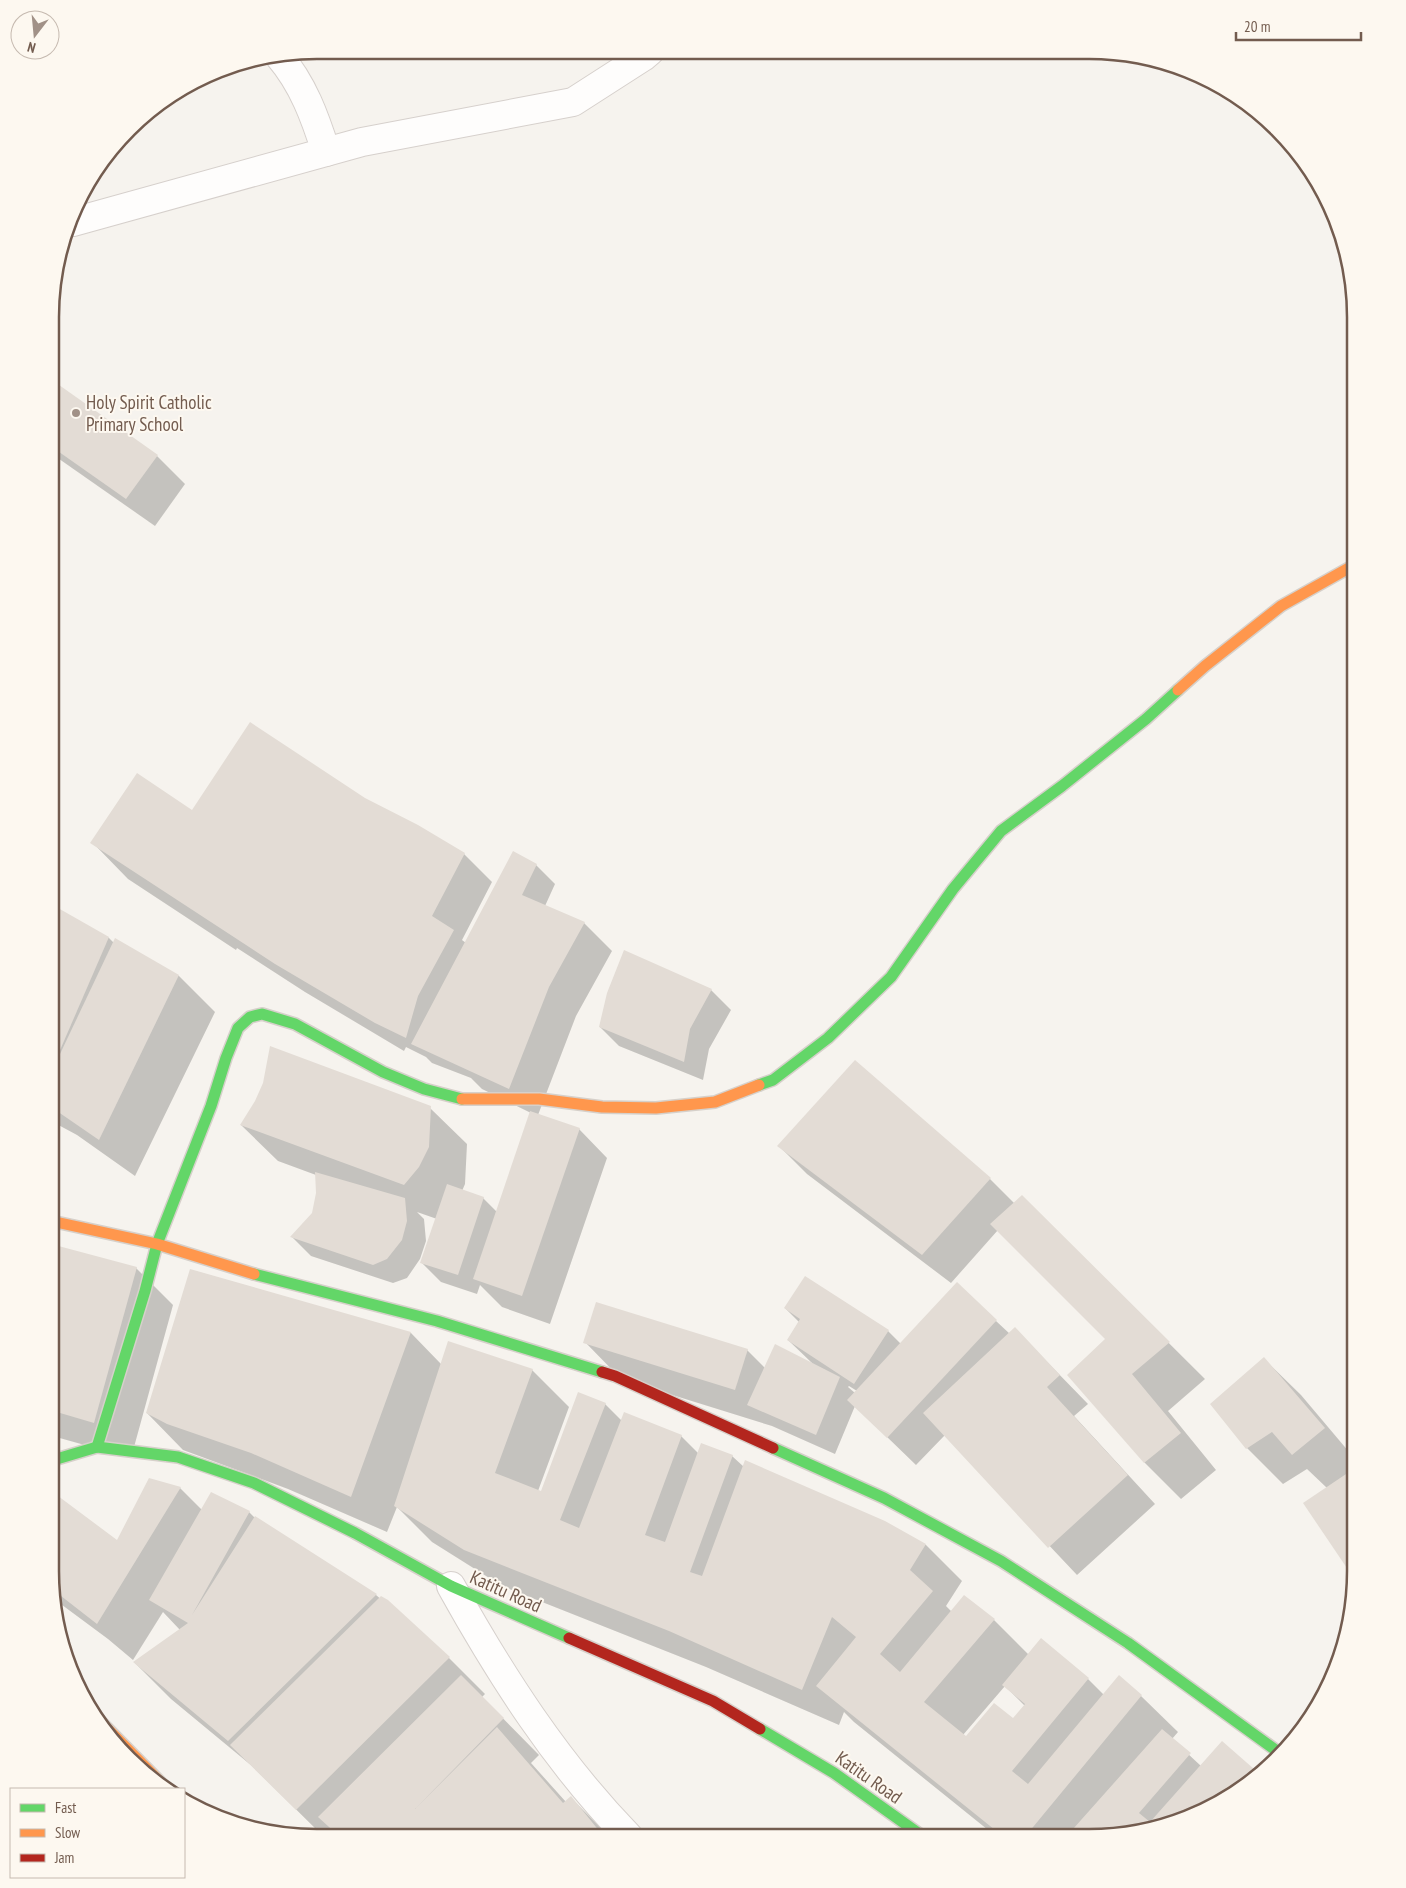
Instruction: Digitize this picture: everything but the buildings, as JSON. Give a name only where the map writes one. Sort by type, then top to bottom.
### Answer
[{"type":"main road","points":[[97,1447],[145,1291],[157,1244],[211,1106],[238,1028],[250,1017],[262,1014],[295,1024],[383,1072],[424,1089],[459,1099],[540,1099],[602,1107],[656,1108],[715,1102],[773,1080],[828,1038],[891,977],[953,889],[1001,831],[1062,786],[1146,719],[1205,666],[1281,606],[1347,569]]},
{"type":"main road","points":[[59,1223],[157,1244],[263,1277],[437,1321],[624,1380],[884,1498],[1000,1561],[1128,1643],[1275,1750]]},
{"type":"main road","name":"Katitu Road","points":[[59,1458],[97,1447],[178,1458],[254,1483],[355,1532],[451,1586],[714,1701],[834,1773],[912,1829]]},
{"type":"street","points":[[77,221],[362,142],[573,102],[640,59]]},
{"type":"street","points":[[283,61],[312,108],[326,152]]},
{"type":"street","points":[[451,1586],[485,1647],[552,1746],[603,1810],[621,1829]]},
{"type":"traffic: fast","points":[[759,1085],[773,1080],[828,1038],[891,977],[953,889],[1001,831],[1062,786],[1146,719],[1178,690]]},
{"type":"traffic: fast","points":[[97,1447],[145,1291],[157,1244],[211,1106],[226,1058],[238,1028],[250,1017],[262,1014],[295,1024],[383,1072],[424,1089],[462,1099]]},
{"type":"traffic: fast","points":[[254,1274],[437,1321],[602,1372]]},
{"type":"traffic: fast","points":[[59,1458],[97,1447],[178,1457],[254,1483],[355,1533],[451,1586],[569,1638]]},
{"type":"traffic: fast","points":[[773,1448],[884,1498],[1001,1561],[1128,1643],[1275,1750]]},
{"type":"traffic: fast","points":[[760,1729],[834,1773],[912,1829]]},
{"type":"traffic: slow","points":[[1178,690],[1205,666],[1281,606],[1347,569]]},
{"type":"traffic: slow","points":[[462,1099],[539,1099],[602,1107],[656,1108],[715,1102],[759,1085]]},
{"type":"traffic: slow","points":[[59,1223],[157,1244],[254,1274]]},
{"type":"traffic: jam","points":[[602,1372],[615,1376],[773,1448]]},
{"type":"traffic: jam","points":[[569,1638],[713,1701],[760,1729]]},
{"type":"place","name":"Holy Spirit Catholic Primary School","points":[[76,413]]}]
